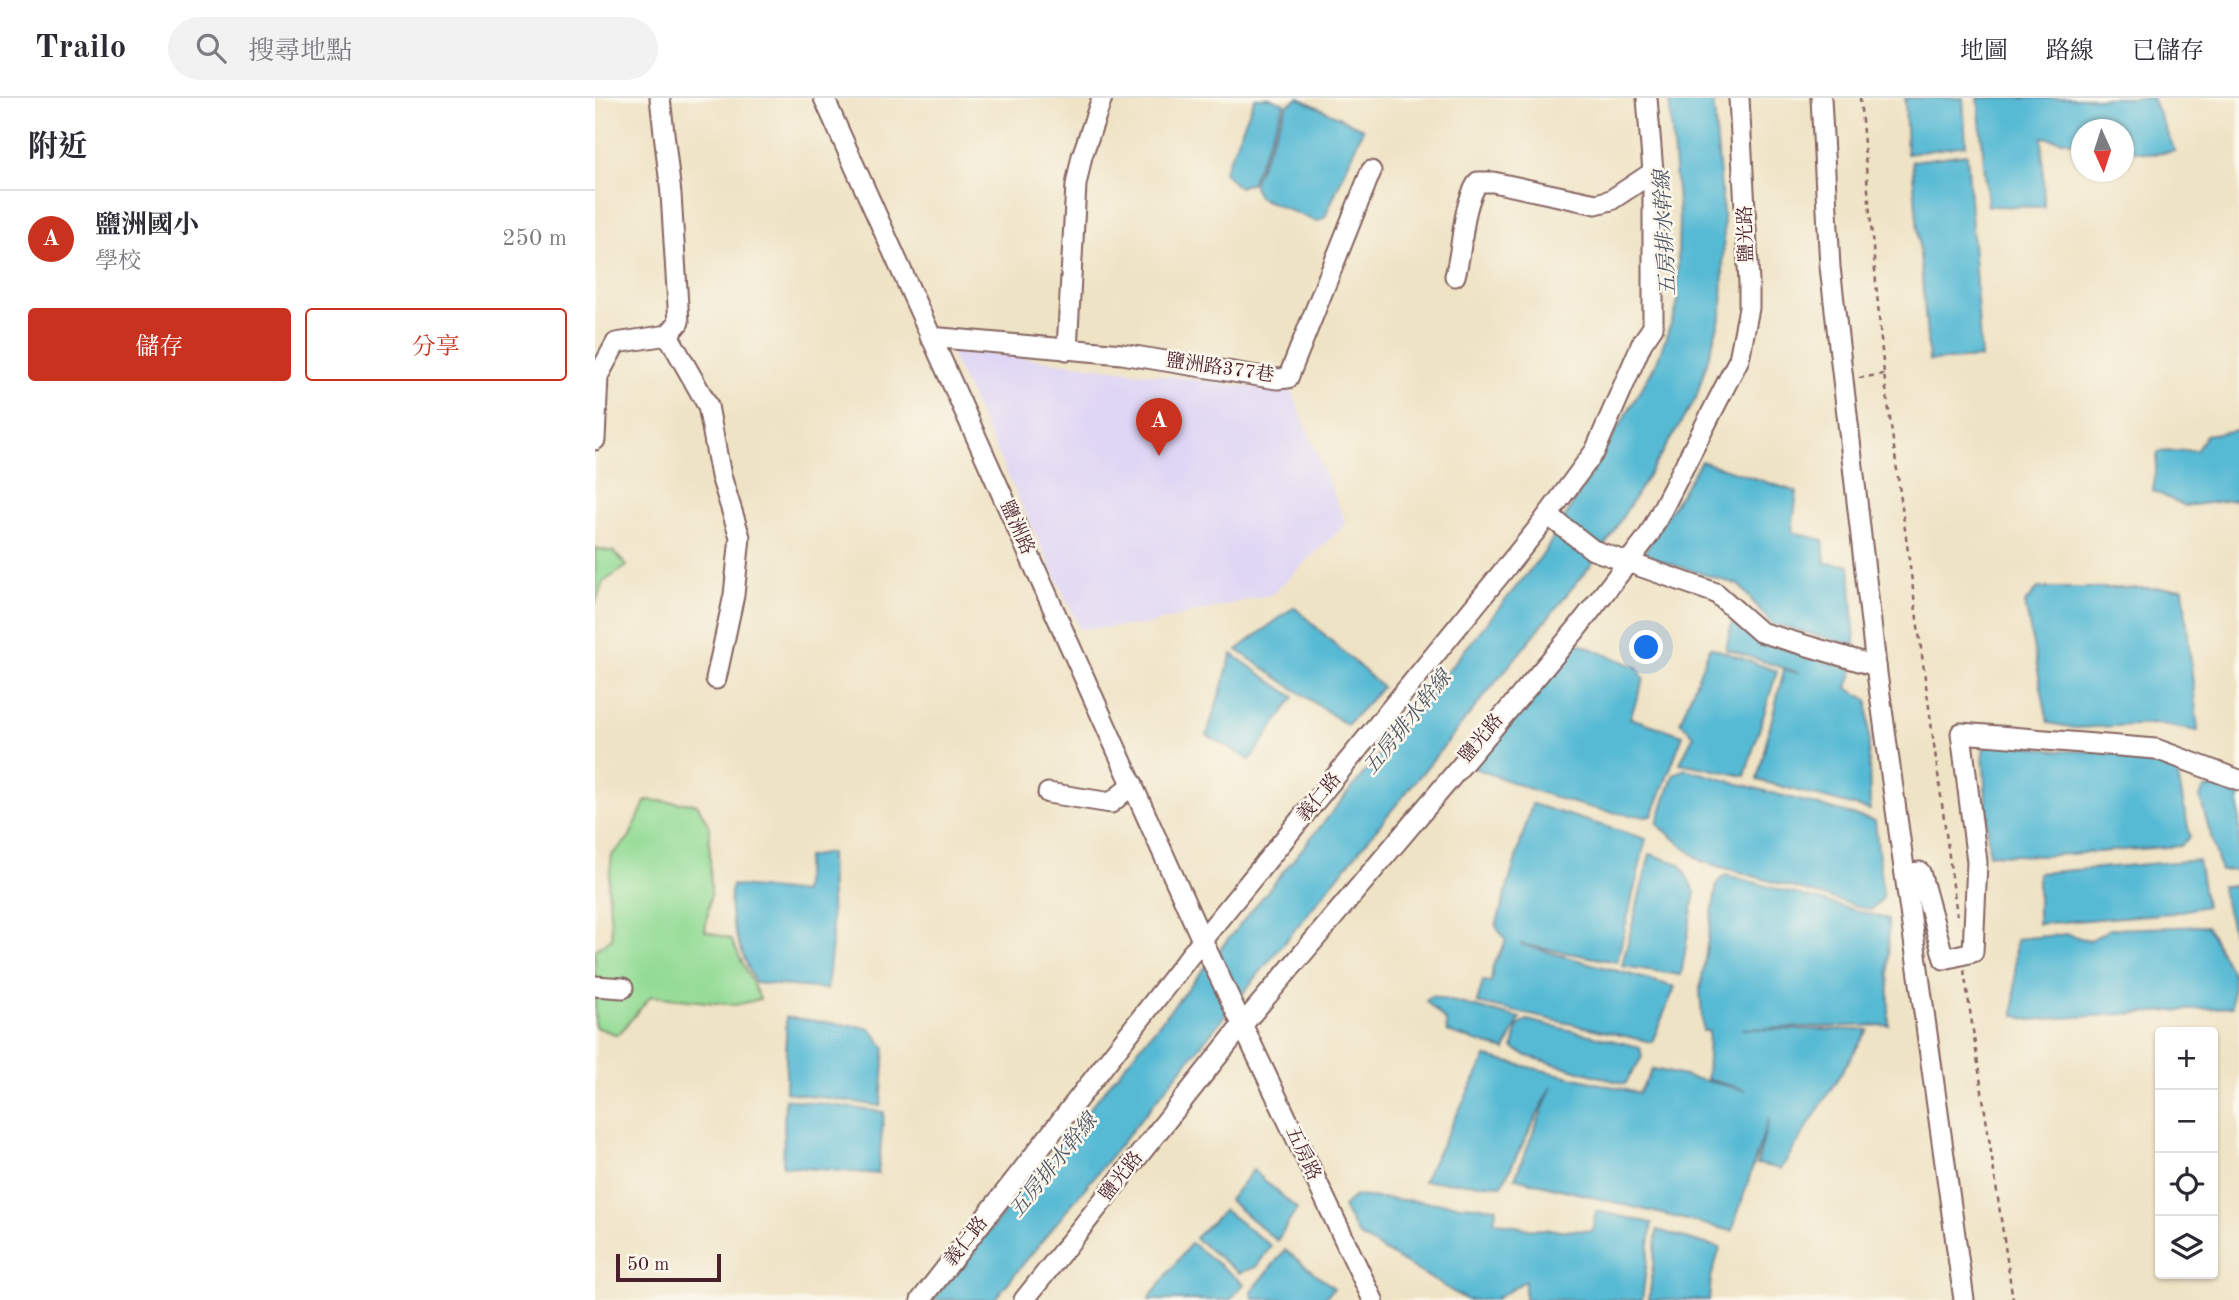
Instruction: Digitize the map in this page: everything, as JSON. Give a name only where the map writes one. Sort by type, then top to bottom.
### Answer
[{"type":"street","points":[[595,440],[598,376],[616,344],[668,335],[679,322],[671,194],[660,98]]},
{"type":"street","name":"鹽洲路","points":[[824,98],[1206,948]]},
{"type":"street","points":[[1067,350],[1076,185],[1081,156],[1102,98]]},
{"type":"street","name":"義仁路","points":[[921,1300],[1553,519],[1595,451],[1642,343],[1653,327],[1653,172],[1647,98]]},
{"type":"street","name":"鹽光路","points":[[1024,1300],[1240,1015],[1574,631],[1649,535],[1739,359],[1749,308],[1749,284],[1739,98]]},
{"type":"street","points":[[1821,98],[1830,267],[1876,666],[1964,1300]]},
{"type":"street","name":"鹽洲路377巷","points":[[930,337],[1122,354],[1277,379],[1288,377],[1371,171]]},
{"type":"street","points":[[1455,276],[1463,247],[1464,220],[1471,193],[1478,182],[1493,182],[1596,204],[1611,200],[1653,172]]},
{"type":"street","points":[[668,335],[708,406],[721,476],[740,537],[734,595],[716,679]]},
{"type":"street","points":[[1553,519],[1593,550],[1716,593],[1760,632],[1876,666]]},
{"type":"street","points":[[1906,874],[1920,872],[1944,959],[1973,953],[1977,862],[1961,733],[2156,749],[2239,780]]},
{"type":"street","points":[[1048,793],[1111,803],[1133,784]]},
{"type":"street","name":"五房路","points":[[1206,948],[1373,1300]]},
{"type":"street","points":[[595,986],[623,988]]},
{"type":"path","points":[[1860,98],[1884,374],[1957,917]]},
{"type":"path","points":[[1844,381],[1884,374]]},
{"type":"path","points":[[1963,957],[1971,1033],[2013,1300]]},
{"type":"shaded area","points":[[948,348],[1292,392],[1346,524],[1272,594],[1144,625],[1080,629]]},
{"type":"green space","points":[[595,548],[614,552],[627,566],[603,582],[595,605]]},
{"type":"green space","points":[[646,800],[697,804],[709,826],[711,892],[705,931],[731,939],[760,999],[735,1005],[651,996],[618,1035],[595,1027],[595,950],[612,938],[608,887],[612,855],[629,838]]},
{"type":"water","points":[[1255,98],[1270,98],[1285,103],[1251,183],[1238,187],[1224,172]]},
{"type":"water","points":[[1299,98],[1363,129],[1325,217],[1317,222],[1258,197],[1253,183],[1287,105]]},
{"type":"water","name":"五房排水幹線","points":[[1669,98],[1713,98],[1724,222],[1722,312],[1696,398],[1599,555],[994,1300],[933,1300],[1544,553],[1656,364],[1677,307],[1679,215]]},
{"type":"water","points":[[1905,98],[1963,98],[1966,145],[1907,154]]},
{"type":"water","points":[[1978,98],[2152,98],[2175,151],[2153,154],[2134,151],[2134,119],[2071,119],[2071,141],[2042,137],[2044,207],[1988,206]]},
{"type":"water","points":[[1967,154],[1981,358],[1929,361],[1912,161]]},
{"type":"water","points":[[2239,430],[2239,499],[2185,506],[2153,491],[2158,452],[2197,450],[2206,435]]},
{"type":"water","points":[[1701,461],[1797,492],[1792,532],[1823,540],[1825,563],[1850,565],[1855,645],[1772,624],[1739,585],[1658,560],[1645,551]]},
{"type":"water","points":[[2038,588],[2183,588],[2198,731],[2156,724],[2075,728],[2048,723],[2025,603]]},
{"type":"water","points":[[1294,607],[1382,687],[1347,725],[1237,650]]},
{"type":"water","points":[[1732,623],[1741,623],[1757,640],[1853,670],[1847,688],[1868,700],[1870,810],[1757,780],[1784,670],[1799,673],[1726,649]]},
{"type":"water","points":[[1568,639],[1637,667],[1644,679],[1630,718],[1683,735],[1652,816],[1630,815],[1584,806],[1469,766]]},
{"type":"water","points":[[1710,647],[1777,671],[1745,776],[1680,763],[1694,735],[1680,722]]},
{"type":"water","points":[[1232,654],[1294,697],[1250,760],[1207,735]]},
{"type":"water","points":[[1995,741],[2058,751],[2173,751],[2190,837],[2180,846],[2042,856],[1989,854],[1983,750]]},
{"type":"water","points":[[1685,769],[1875,821],[1883,898],[1871,910],[1701,861],[1657,824],[1674,774]]},
{"type":"water","points":[[2204,788],[2239,789],[2239,870],[2221,871],[2200,797]]},
{"type":"water","points":[[1532,804],[1646,839],[1617,962],[1520,944],[1675,987],[1652,1042],[1477,1003],[1483,981],[1491,982],[1493,966],[1506,941],[1496,926]]},
{"type":"water","points":[[830,853],[832,943],[827,989],[755,983],[733,923],[730,897],[732,885],[803,893],[807,857]]},
{"type":"water","points":[[1650,854],[1680,864],[1695,892],[1681,975],[1622,966]]},
{"type":"water","points":[[2198,860],[2206,906],[2172,913],[2038,924],[2038,873]]},
{"type":"water","points":[[1726,875],[1888,919],[1889,1025],[1742,1029],[1868,1030],[1781,1169],[1757,1164],[1769,1117],[1732,1231],[1515,1178],[1552,1086],[1502,1185],[1423,1181],[1486,1057],[1639,1093],[1653,1069],[1746,1090],[1707,1079],[1709,1031],[1703,1031],[1700,990],[1717,883]]},
{"type":"water","points":[[2221,886],[2239,886],[2239,956]]},
{"type":"water","points":[[2207,926],[2233,975],[2232,1007],[2030,1020],[2014,1015],[2016,939],[2068,934],[2089,941],[2110,929]]},
{"type":"water","points":[[1431,996],[1520,1018],[1505,1050],[1447,1032],[1446,1021],[1426,1001]]},
{"type":"water","points":[[786,1017],[870,1028],[885,1048],[881,1106],[786,1092]]},
{"type":"water","points":[[1527,1020],[1640,1047],[1642,1057],[1625,1084],[1527,1056],[1513,1048],[1518,1026]]},
{"type":"water","points":[[785,1099],[884,1112],[878,1174],[783,1166]]},
{"type":"water","points":[[1253,1170],[1297,1209],[1277,1241],[1229,1200]]},
{"type":"water","points":[[1355,1196],[1497,1208],[1494,1221],[1529,1229],[1592,1231],[1596,1211],[1652,1223],[1642,1300],[1525,1300],[1525,1281],[1494,1300],[1467,1300],[1358,1235],[1343,1207]]},
{"type":"water","points":[[1224,1210],[1271,1246],[1256,1267],[1239,1273],[1195,1238]]},
{"type":"water","points":[[1657,1230],[1720,1248],[1711,1278],[1709,1300],[1649,1300]]},
{"type":"water","points":[[1191,1243],[1244,1284],[1230,1300],[1148,1300]]},
{"type":"water","points":[[1285,1250],[1334,1288],[1323,1300],[1253,1299],[1252,1291]]},
{"type":"place","name":"鹽洲國小","points":[[1159,456]]}]
